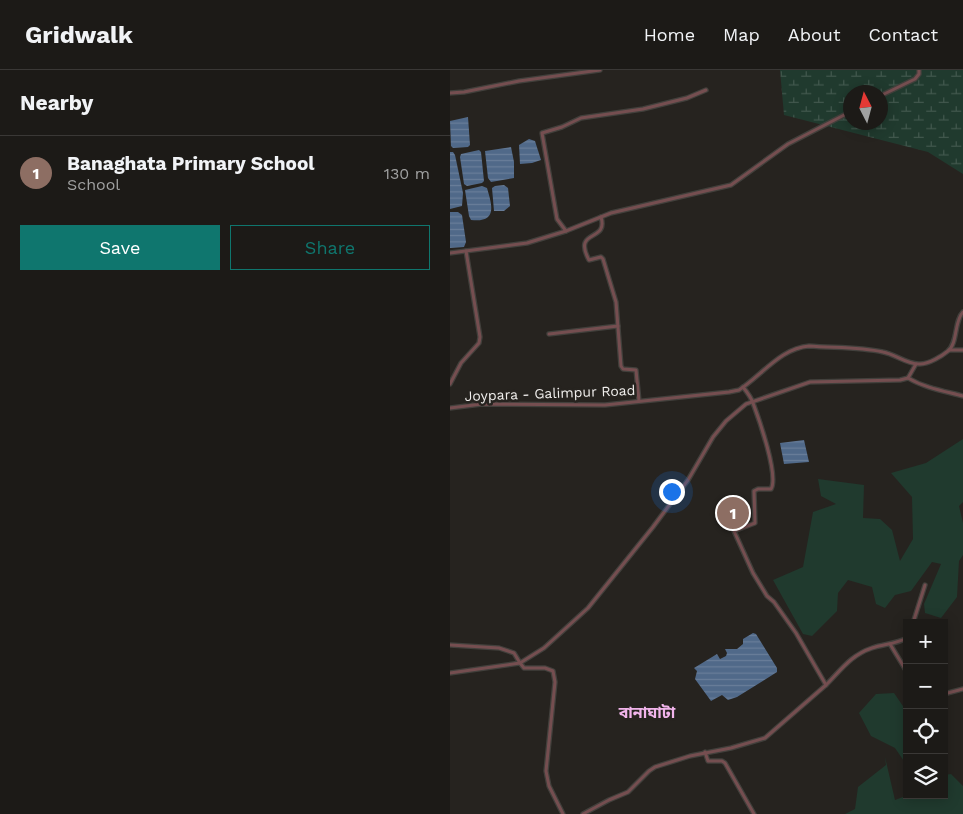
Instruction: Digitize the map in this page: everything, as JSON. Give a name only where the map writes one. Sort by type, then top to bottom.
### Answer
[{"type":"street","points":[[450,93],[600,70]]},
{"type":"street","points":[[888,92],[915,79],[919,70]]},
{"type":"street","points":[[566,230],[557,219],[542,133],[562,127],[581,118],[644,109],[687,98],[706,90]]},
{"type":"street","points":[[450,253],[527,243],[611,213],[731,185],[788,144],[843,116]]},
{"type":"street","points":[[601,217],[602,230],[588,237],[585,241],[585,246],[589,260],[601,257],[603,259],[616,302],[621,366],[623,369],[636,370],[639,401]]},
{"type":"street","points":[[450,384],[461,363],[479,343],[480,337],[466,251]]},
{"type":"street","points":[[949,350],[959,316],[963,312]]},
{"type":"street","points":[[549,334],[618,326]]},
{"type":"street","name":"Joypara - Galimpur Road","points":[[450,408],[482,404],[574,405],[729,392],[739,390],[790,351],[800,346],[885,352],[916,364]]},
{"type":"street","points":[[908,378],[916,364],[928,362],[949,350],[963,350]]},
{"type":"street","points":[[450,673],[520,663],[544,648],[588,608],[688,480],[713,437],[726,421],[746,404],[810,382],[900,380],[908,378],[932,389],[963,396]]},
{"type":"street","points":[[743,387],[753,401],[770,455],[773,487],[767,490],[756,490],[754,498],[755,523],[734,531],[753,573],[767,596],[774,602],[796,633],[826,685]]},
{"type":"street","points":[[915,619],[925,585]]},
{"type":"street","points":[[583,814],[628,792],[649,771],[656,767],[705,752],[731,748],[765,738],[826,685],[848,661],[859,653],[903,639]]},
{"type":"street","points":[[890,644],[903,665]]},
{"type":"street","points":[[450,645],[499,648],[514,653],[524,668],[545,668],[553,671],[555,677],[546,771],[549,786],[563,814]]},
{"type":"street","points":[[948,693],[963,689]]},
{"type":"street","points":[[705,752],[708,761],[722,761],[725,763],[754,814]]},
{"type":"green space","points":[[780,70],[963,70],[963,174],[928,152],[784,115]]},
{"type":"green space","points":[[963,439],[963,502],[959,506],[963,523],[963,555],[959,561],[957,597],[941,618],[925,613],[924,604],[941,564],[932,562],[911,591],[895,595],[885,608],[876,604],[872,587],[848,580],[838,593],[837,611],[812,636],[803,634],[773,580],[803,567],[813,512],[836,504],[821,496],[818,479],[864,485],[863,518],[880,519],[892,530],[900,561],[913,539],[912,497],[891,473],[926,463]]},
{"type":"green space","points":[[894,693],[903,706],[903,760],[895,748],[871,736],[859,713],[876,694]]},
{"type":"green space","points":[[885,757],[895,800],[903,797],[903,799],[948,799],[948,774],[951,774],[963,786],[963,814],[845,814],[855,809],[858,787],[886,765]]},
{"type":"water","points":[[468,117],[470,145],[468,147],[453,148],[451,146],[450,121]]},
{"type":"water","points":[[529,139],[535,141],[541,160],[520,164],[519,145]]},
{"type":"water","points":[[511,147],[514,162],[514,178],[491,182],[488,178],[485,151]]},
{"type":"water","points":[[479,150],[481,152],[484,181],[467,186],[464,184],[461,154]]},
{"type":"water","points":[[450,152],[453,152],[455,155],[463,193],[462,206],[450,209]]},
{"type":"water","points":[[504,185],[508,188],[510,206],[504,211],[494,211],[492,188]]},
{"type":"water","points":[[482,186],[487,188],[491,212],[486,219],[471,220],[465,190]]},
{"type":"water","points":[[450,212],[458,212],[462,215],[466,242],[464,247],[450,248]]},
{"type":"water","points":[[804,440],[809,462],[784,464],[780,443]]},
{"type":"water","points":[[753,633],[756,634],[777,668],[777,672],[737,697],[728,700],[722,695],[711,701],[695,679],[697,671],[694,668],[717,654],[720,659],[726,656],[725,649],[737,649],[743,644],[743,639]]},
{"type":"place","name":"Banaghata Primary School","points":[[733,513]]},
{"type":"district","name":"বানাঘাটা","points":[[647,712]]}]
